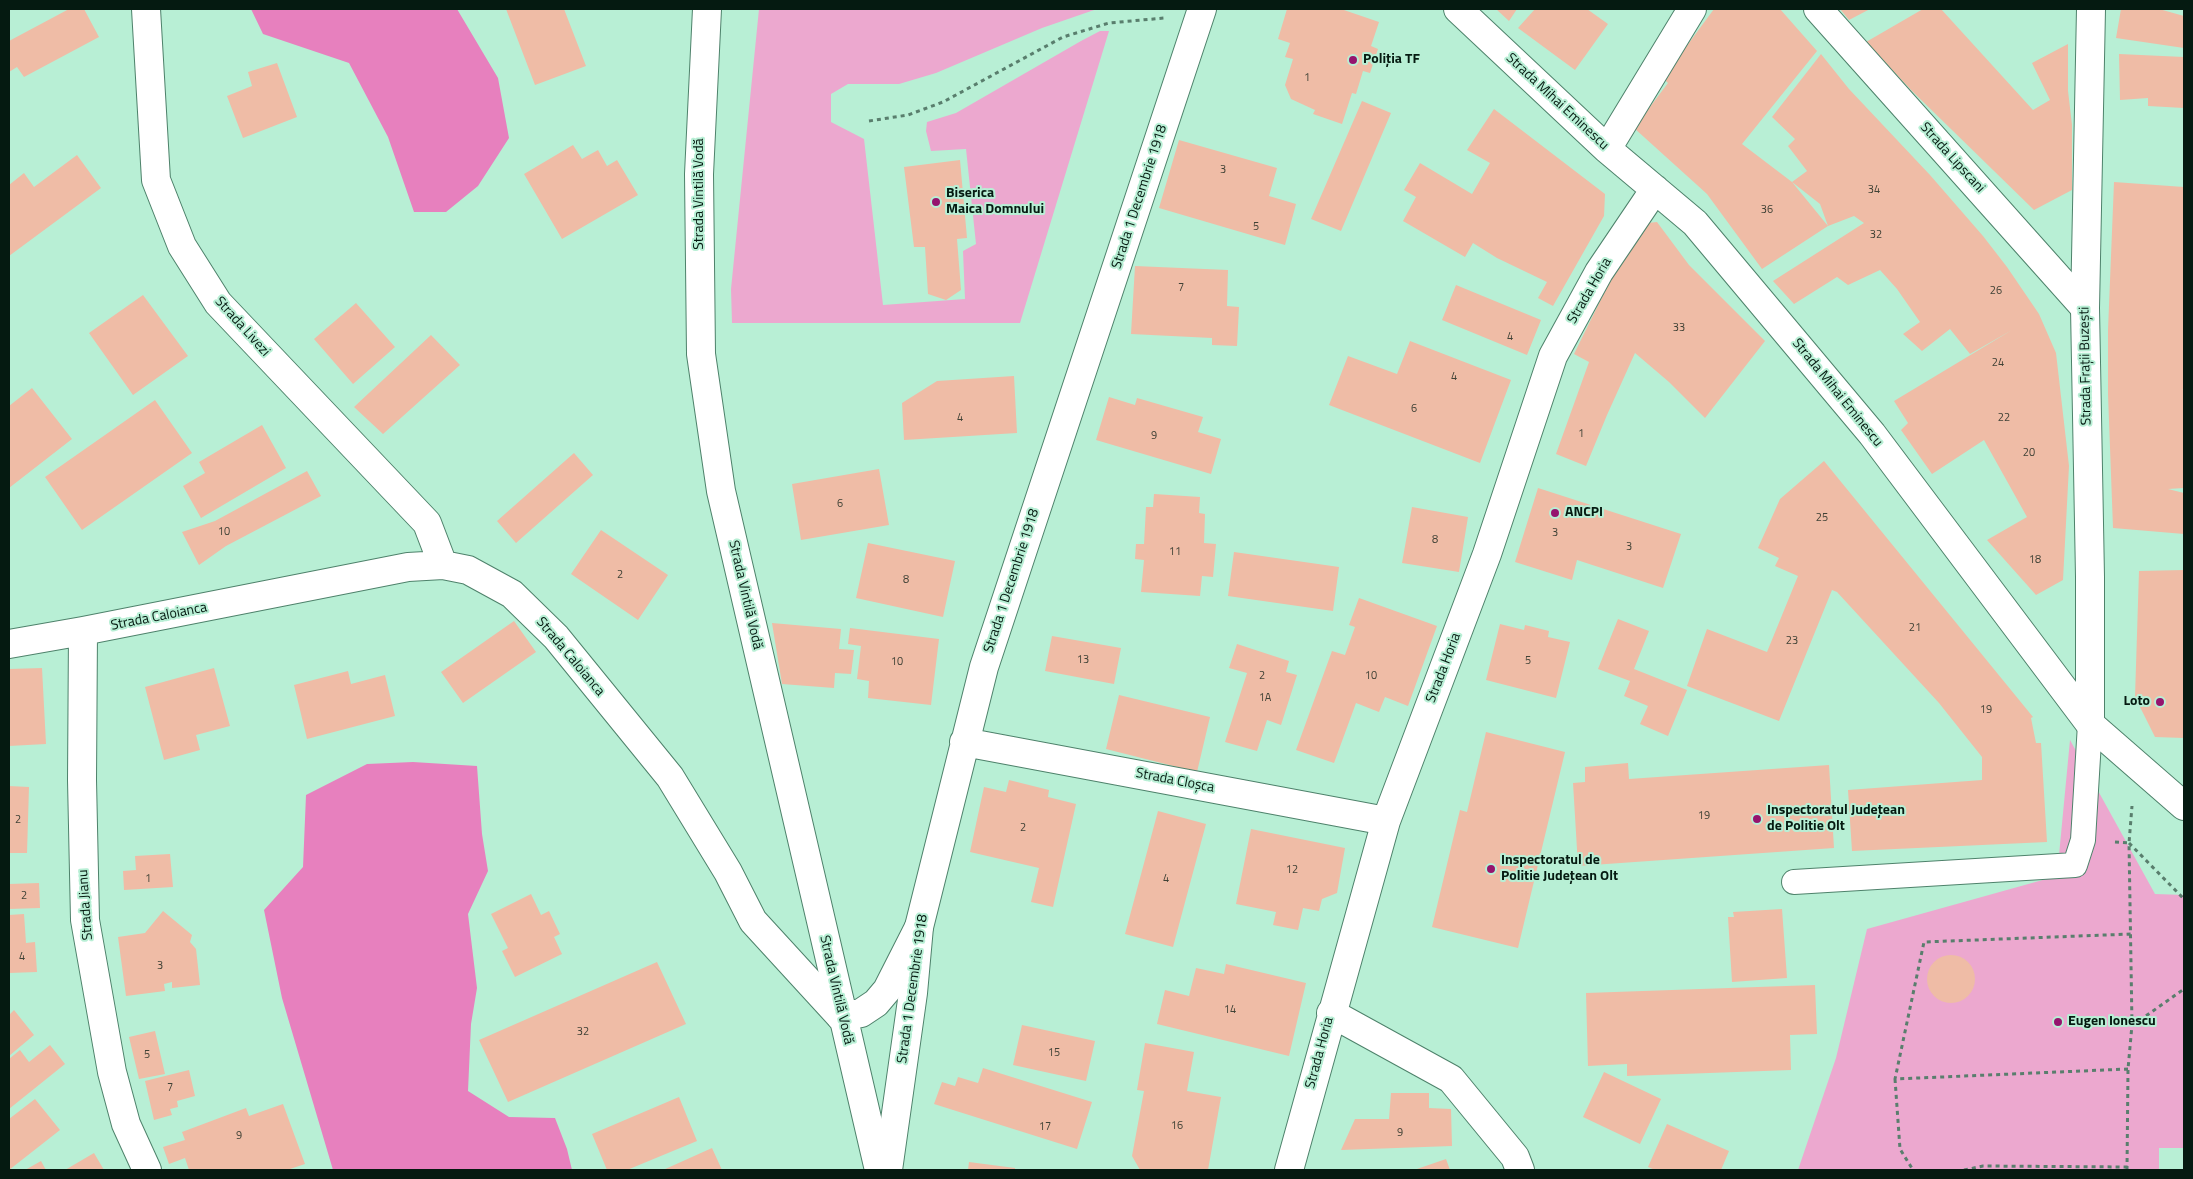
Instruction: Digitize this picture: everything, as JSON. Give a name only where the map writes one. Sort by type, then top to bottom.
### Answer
[{"type":"street","name":"Strada Livezi","points":[[146,9],[156,180],[182,246],[218,303],[427,523],[443,565]]},
{"type":"street","name":"Strada Vintilă Vodă","points":[[707,9],[699,174],[702,354],[721,491],[879,1170]]},
{"type":"street","name":"Strada Mihai Eminescu","points":[[1458,9],[1607,149],[1695,223],[1755,292],[1872,434],[2090,724],[2184,806]]},
{"type":"street","points":[[1607,149],[1692,9]]},
{"type":"street","name":"Strada Lipscani","points":[[1818,9],[2085,308]]},
{"type":"street","name":"Strada Frații Buzești","points":[[2090,724],[2090,577],[2085,308],[2091,9]]},
{"type":"street","name":"Strada 1 Decembrie 1918","points":[[888,1170],[919,927],[984,666],[1201,13]]},
{"type":"street","name":"Strada Horia","points":[[1288,1170],[1386,821],[1487,554],[1553,356],[1599,272],[1655,189]]},
{"type":"street","name":"Strada Caloianca","points":[[9,644],[83,632],[408,567],[443,565],[468,570],[512,594],[556,638],[670,777],[728,872],[753,921],[842,1017]]},
{"type":"street","name":"Strada Jianu","points":[[83,632],[82,780],[85,920],[112,1072],[126,1124],[147,1170]]},
{"type":"street","name":"Strada Cloșca","points":[[964,742],[1386,821]]},
{"type":"street","points":[[842,1017],[861,1013],[876,1003],[887,990],[919,927]]},
{"type":"street","points":[[1331,1013],[1451,1079],[1515,1157],[1520,1170]]},
{"type":"lane","points":[[1794,882],[2075,865],[2083,840],[2090,724]]},
{"type":"path","points":[[869,122],[908,115],[944,102],[1063,37],[1109,23],[1201,13]]},
{"type":"path","points":[[1964,1170],[1983,1166],[2016,1169],[2128,1169],[2128,1069],[2132,1025],[2129,843],[2136,766]]},
{"type":"path","points":[[2083,840],[2129,843],[2184,899]]},
{"type":"path","points":[[1913,1170],[1900,1149],[1895,1079],[1924,942],[2131,934]]},
{"type":"path","points":[[2132,1025],[2184,989]]},
{"type":"path","points":[[1895,1079],[2128,1069]]},
{"type":"shaded area","points":[[251,9],[457,9],[498,78],[509,138],[478,186],[446,212],[414,212],[388,137],[349,63],[263,34]]},
{"type":"shaded area","points":[[759,9],[1097,9],[1042,28],[936,73],[899,84],[848,84],[831,94],[831,122],[864,139],[883,305],[965,299],[963,251],[976,244],[966,149],[931,151],[926,131],[927,122],[956,113],[1081,41],[1100,31],[1109,31],[1020,323],[732,323],[731,289]]},
{"type":"shaded area","points":[[2070,740],[2155,894],[2184,895],[2184,1148],[2159,1148],[2159,1170],[1798,1170],[1836,1058],[1867,929],[2057,876]]},
{"type":"shaded area","points":[[413,762],[477,766],[482,834],[488,871],[468,914],[477,988],[471,1024],[468,1091],[509,1117],[555,1118],[567,1149],[572,1170],[333,1170],[282,998],[264,910],[303,867],[306,795],[367,764]]},
{"type":"building","points":[[69,9],[84,9],[99,37],[24,77],[17,67],[9,72],[9,41]]},
{"type":"building","points":[[506,9],[564,9],[586,66],[535,85]]},
{"type":"building","points":[[1287,9],[1341,9],[1379,22],[1371,46],[1378,49],[1370,73],[1363,71],[1356,94],[1352,93],[1342,124],[1313,114],[1315,110],[1291,99],[1285,85],[1293,59],[1285,57],[1290,43],[1278,39]]},
{"type":"building","points":[[1496,9],[1517,9],[1509,21]]},
{"type":"building","points":[[1535,9],[1587,9],[1608,24],[1575,70],[1518,28]]},
{"type":"building","points":[[1714,9],[1780,9],[1817,51],[1742,144],[1792,182],[1828,226],[1762,269],[1707,194],[1634,128],[1668,83],[1663,78]]},
{"type":"building","points":[[1840,9],[1870,9],[1849,20]]},
{"type":"building","points":[[1923,9],[1941,9],[2033,110],[2050,100],[2032,63],[2068,44],[2068,91],[2072,125],[2072,190],[2034,210],[1912,91],[1866,42]]},
{"type":"building","points":[[2121,9],[2159,9],[2184,16],[2184,48],[2116,38]]},
{"type":"building","points":[[1821,54],[1849,89],[1930,175],[1983,236],[2039,314],[2056,353],[2069,466],[2063,580],[2036,595],[1987,540],[2027,517],[1984,440],[1932,474],[1901,430],[1908,423],[1894,401],[2012,330],[1970,354],[1950,329],[1922,351],[1903,334],[1920,322],[1897,289],[1880,270],[1848,285],[1837,277],[1794,304],[1773,281],[1864,223],[1854,216],[1828,226],[1820,204],[1792,182],[1807,171],[1788,146],[1795,139],[1772,117]]},
{"type":"building","points":[[2119,54],[2184,57],[2184,108],[2148,106],[2148,98],[2120,100]]},
{"type":"building","points":[[277,63],[297,117],[243,138],[227,96],[252,86],[248,72]]},
{"type":"building","points":[[1362,101],[1391,113],[1341,231],[1311,219]]},
{"type":"building","points":[[1494,109],[1605,194],[1604,216],[1553,306],[1538,298],[1547,282],[1497,258],[1473,243],[1465,257],[1403,221],[1416,197],[1404,190],[1420,163],[1472,194],[1490,163],[1467,150]]},
{"type":"building","points":[[1179,140],[1277,168],[1269,196],[1296,204],[1285,245],[1159,208]]},
{"type":"building","points":[[573,145],[582,159],[598,150],[607,166],[617,160],[638,195],[562,239],[524,174]]},
{"type":"building","points":[[77,155],[101,188],[9,256],[9,185],[24,173],[34,187]]},
{"type":"building","name":"Biserica Maica Domnului","points":[[960,160],[967,238],[957,239],[961,290],[946,300],[928,294],[925,247],[914,247],[904,167]]},
{"type":"building","points":[[2114,182],[2184,187],[2184,389],[2182,390],[2184,390],[2184,488],[2168,489],[2184,493],[2184,534],[2113,528],[2108,394],[2108,330]]},
{"type":"building","points":[[1657,222],[1689,265],[1765,341],[1705,418],[1669,382],[1635,353],[1586,466],[1556,454],[1589,362],[1574,354],[1638,224]]},
{"type":"building","points":[[1135,266],[1228,270],[1227,306],[1239,307],[1237,346],[1212,345],[1212,338],[1131,334]]},
{"type":"building","points":[[1456,285],[1541,320],[1527,355],[1442,320]]},
{"type":"building","points":[[143,295],[188,356],[133,395],[89,333]]},
{"type":"building","points":[[356,303],[395,347],[353,384],[314,339]]},
{"type":"building","points":[[431,335],[460,365],[383,434],[354,407]]},
{"type":"building","points":[[1410,341],[1511,380],[1480,463],[1329,405],[1348,356],[1397,374]]},
{"type":"building","points":[[1014,376],[1017,433],[904,440],[902,403],[937,381]]},
{"type":"building","points":[[32,388],[72,439],[9,488],[9,406]]},
{"type":"building","points":[[1109,397],[1135,405],[1137,398],[1203,417],[1198,432],[1221,439],[1211,474],[1096,440]]},
{"type":"building","points":[[155,400],[192,453],[82,530],[45,477]]},
{"type":"building","points":[[262,425],[286,468],[201,518],[183,486],[205,473],[199,462]]},
{"type":"building","points":[[574,453],[593,475],[516,543],[497,521]]},
{"type":"building","points":[[1824,461],[2033,717],[2031,718],[2036,743],[2041,743],[2047,842],[1852,851],[1848,790],[1982,780],[1982,757],[1939,703],[1837,592],[1832,590],[1779,721],[1687,686],[1707,629],[1767,652],[1798,576],[1775,566],[1779,558],[1758,548],[1780,499]]},
{"type":"building","points":[[879,469],[889,525],[801,540],[792,484]]},
{"type":"building","points":[[307,471],[321,496],[226,546],[199,565],[182,532],[215,521]]},
{"type":"building","points":[[1538,488],[1681,534],[1663,588],[1577,560],[1572,580],[1515,562]]},
{"type":"building","points":[[1154,494],[1200,497],[1199,513],[1205,514],[1204,543],[1216,544],[1213,577],[1202,576],[1200,596],[1141,592],[1144,560],[1135,559],[1136,544],[1144,544],[1146,507],[1153,507]]},
{"type":"building","points":[[1412,507],[1468,517],[1459,572],[1402,563]]},
{"type":"building","points":[[601,530],[668,575],[638,620],[571,574]]},
{"type":"building","points":[[868,543],[955,561],[943,617],[856,598]]},
{"type":"building","points":[[1234,552],[1339,567],[1333,611],[1228,596]]},
{"type":"building","points":[[2184,570],[2184,738],[2155,737],[2135,697],[2139,571]]},
{"type":"building","points":[[1359,598],[1437,626],[1408,706],[1385,697],[1379,712],[1356,703],[1334,763],[1296,750],[1332,651],[1345,655],[1355,627],[1349,625]]},
{"type":"building","points":[[1618,619],[1649,631],[1634,669],[1687,690],[1668,736],[1640,724],[1648,706],[1624,696],[1630,681],[1598,669]]},
{"type":"building","points":[[514,621],[536,652],[463,703],[441,672]]},
{"type":"building","points":[[772,623],[841,629],[839,649],[854,650],[851,674],[835,673],[834,688],[782,684]]},
{"type":"building","points":[[1500,624],[1524,630],[1525,625],[1549,631],[1548,637],[1570,642],[1556,698],[1486,680]]},
{"type":"building","points":[[850,628],[939,639],[931,705],[868,698],[869,681],[857,679],[861,646],[848,644]]},
{"type":"building","points":[[1052,636],[1121,648],[1114,684],[1045,671]]},
{"type":"building","points":[[1237,644],[1289,661],[1286,672],[1297,675],[1281,725],[1267,720],[1257,751],[1225,742],[1247,673],[1229,668]]},
{"type":"building","points":[[42,668],[46,744],[9,746],[9,669]]},
{"type":"building","points":[[214,668],[230,726],[196,735],[200,750],[164,760],[145,687]]},
{"type":"building","points":[[348,671],[351,684],[385,675],[395,716],[307,739],[294,685]]},
{"type":"building","points":[[1119,695],[1210,717],[1197,772],[1106,749]]},
{"type":"building","name":"Inspectoratul de Politie Județean Olt","points":[[1486,732],[1565,752],[1518,948],[1432,927],[1460,810],[1467,812]]},
{"type":"building","points":[[1628,763],[1629,779],[1829,765],[1834,848],[1578,866],[1573,783],[1585,782],[1585,767]]},
{"type":"building","points":[[1009,780],[1049,790],[1048,797],[1076,804],[1053,907],[1031,902],[1039,868],[970,852],[984,787],[1006,792]]},
{"type":"building","points":[[9,786],[29,787],[27,853],[9,853]]},
{"type":"building","points":[[1158,811],[1206,824],[1173,947],[1125,934]]},
{"type":"building","points":[[1251,829],[1345,848],[1337,893],[1322,899],[1319,911],[1303,908],[1298,930],[1273,925],[1276,912],[1236,904]]},
{"type":"building","points":[[170,854],[173,887],[124,890],[123,871],[136,870],[135,856]]},
{"type":"building","points":[[39,883],[40,908],[9,909],[9,884]]},
{"type":"building","points":[[531,894],[541,915],[549,911],[560,934],[554,937],[562,954],[515,977],[502,951],[508,948],[491,914]]},
{"type":"building","points":[[1782,909],[1787,978],[1732,982],[1728,917],[1734,917],[1733,912]]},
{"type":"building","points":[[163,911],[192,935],[190,942],[196,949],[200,985],[172,988],[172,982],[164,984],[165,991],[126,996],[118,937],[145,933]]},
{"type":"building","points":[[24,914],[26,943],[35,942],[37,972],[9,973],[9,915]]},
{"type":"building","points":[[1951,955],[1960,957],[1968,962],[1973,970],[1975,979],[1973,988],[1968,996],[1960,1001],[1951,1003],[1942,1001],[1934,996],[1929,988],[1927,979],[1929,970],[1934,962],[1942,957]]},
{"type":"building","points":[[657,962],[686,1024],[508,1102],[479,1040]]},
{"type":"building","points":[[1226,964],[1306,983],[1289,1056],[1157,1024],[1165,990],[1189,996],[1196,968],[1224,974]]},
{"type":"building","points":[[1815,985],[1817,1034],[1790,1035],[1791,1070],[1627,1076],[1627,1064],[1588,1066],[1586,993]]},
{"type":"building","points":[[14,1010],[34,1035],[9,1056],[9,1015]]},
{"type":"building","points":[[1022,1025],[1095,1041],[1086,1081],[1013,1065]]},
{"type":"building","points":[[155,1031],[165,1074],[139,1079],[129,1037]]},
{"type":"building","points":[[1145,1043],[1194,1052],[1187,1091],[1221,1097],[1208,1170],[1140,1170],[1132,1156],[1144,1091],[1137,1090]]},
{"type":"building","points":[[50,1045],[65,1064],[9,1109],[9,1059],[20,1050],[29,1062]]},
{"type":"building","points":[[983,1068],[1092,1102],[1077,1149],[934,1104],[942,1082],[955,1086],[958,1077],[978,1083]]},
{"type":"building","points":[[189,1070],[195,1096],[177,1101],[178,1107],[170,1109],[172,1115],[154,1120],[145,1081]]},
{"type":"building","points":[[1604,1072],[1661,1099],[1640,1144],[1583,1117]]},
{"type":"building","points":[[1391,1093],[1429,1093],[1429,1108],[1451,1109],[1452,1146],[1341,1150],[1355,1119],[1389,1119]]},
{"type":"building","points":[[679,1097],[697,1141],[627,1170],[607,1170],[592,1134]]},
{"type":"building","points":[[35,1099],[60,1130],[9,1170],[9,1119]]},
{"type":"building","points":[[283,1104],[305,1164],[287,1170],[189,1170],[185,1158],[169,1164],[163,1147],[185,1140],[182,1132],[246,1108],[249,1116]]},
{"type":"building","points":[[1667,1124],[1729,1151],[1721,1170],[1655,1170],[1648,1167]]},
{"type":"building","points":[[712,1148],[722,1170],[663,1170]]},
{"type":"building","points":[[94,1153],[104,1170],[65,1170]]},
{"type":"building","points":[[1446,1159],[1450,1170],[1414,1170]]},
{"type":"building","points":[[41,1161],[46,1170],[25,1170]]},
{"type":"building","points":[[969,1162],[1015,1168],[1015,1170],[968,1170]]},
{"type":"place","name":"Poliția TF","points":[[1353,60]]},
{"type":"place","name":"Biserica Maica Domnului","points":[[936,202]]},
{"type":"place","name":"ANCPI","points":[[1555,513]]},
{"type":"place","name":"Loto","points":[[2160,702]]},
{"type":"place","name":"Inspectoratul Județean de Politie Olt","points":[[1757,819]]},
{"type":"place","name":"Inspectoratul de Politie Județean Olt","points":[[1491,869]]},
{"type":"place","name":"Eugen Ionescu","points":[[2058,1022]]}]
